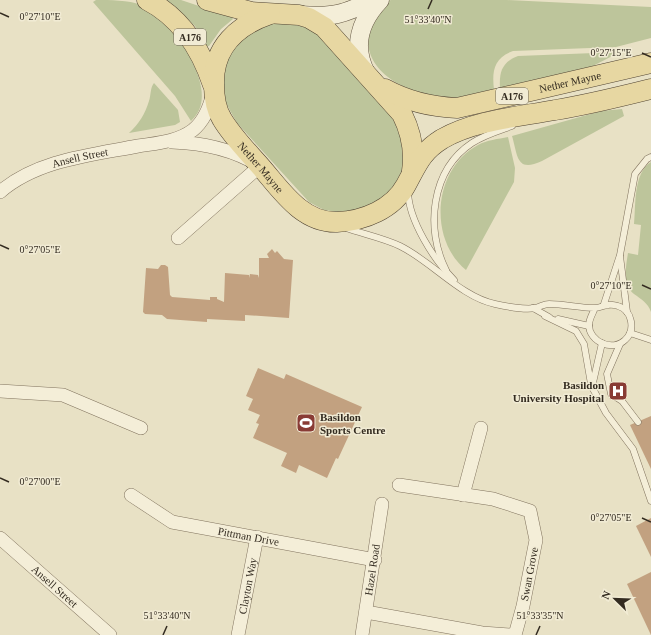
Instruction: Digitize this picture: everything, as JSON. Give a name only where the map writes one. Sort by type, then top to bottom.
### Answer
[{"type":"main road","name":"Nether Mayne","points":[[147,0],[168,13],[190,36],[199,51],[214,89]]},
{"type":"main road","name":"Nether Mayne","points":[[207,0],[251,12],[299,15],[309,18],[324,27],[371,77],[402,114],[409,129],[413,151],[411,175]]},
{"type":"main road","name":"Nether Mayne","points":[[270,14],[254,20],[230,37],[217,59],[214,78],[216,107],[228,130],[297,207],[308,215],[321,220],[337,222],[373,214],[388,206],[399,195],[423,154],[441,140],[452,134],[487,123],[563,109],[651,89]]},
{"type":"main road","name":"Nether Mayne","points":[[371,77],[400,96],[439,107],[457,108],[651,63]]},
{"type":"street","points":[[299,15],[329,16],[348,12],[373,0]]},
{"type":"street","points":[[371,77],[360,56],[360,37],[365,18],[380,0]]},
{"type":"street","points":[[166,142],[184,135],[201,122],[209,105],[214,89]]},
{"type":"street","points":[[166,142],[197,143],[217,147],[234,152],[260,166],[178,238]]},
{"type":"street","name":"Ansell Street","points":[[0,192],[8,185],[28,174],[61,161],[166,142]]},
{"type":"street","points":[[0,391],[63,395],[141,428]]},
{"type":"street","points":[[463,494],[481,428]]},
{"type":"street","name":"Swan Grove","points":[[399,485],[493,499],[530,511],[536,540],[523,606],[515,635]]},
{"type":"street","name":"Pittman Drive","points":[[131,495],[172,522],[374,560]]},
{"type":"street","name":"Hazel Road","points":[[362,635],[382,504]]},
{"type":"street","name":"Clayton Way","points":[[238,635],[257,537]]},
{"type":"street","name":"Ansell Street","points":[[0,538],[110,635]]},
{"type":"street","points":[[366,612],[482,633],[511,635]]},
{"type":"lane","points":[[446,270],[440,258],[433,226],[438,193],[452,162],[462,150],[484,136],[563,109]]},
{"type":"lane","points":[[604,304],[620,255],[635,174],[647,159],[651,157]]},
{"type":"lane","points":[[411,175],[408,194],[414,218],[428,244],[446,270],[463,288]]},
{"type":"lane","points":[[321,220],[401,246],[482,300],[496,304],[533,308],[547,304],[596,308],[604,304],[618,305],[627,312]]},
{"type":"lane","points":[[620,255],[627,312],[632,323],[630,333],[620,344],[606,374],[611,394],[622,401],[638,422]]},
{"type":"lane","points":[[533,308],[545,316],[576,331],[584,344],[592,387],[606,413],[633,449],[651,501]]},
{"type":"lane","points":[[596,308],[590,318],[589,326],[596,339],[608,346],[620,344]]},
{"type":"lane","points":[[545,316],[589,326]]},
{"type":"lane","points":[[630,333],[651,340]]},
{"type":"lane","points":[[592,387],[602,343]]},
{"type":"green space","points":[[96,0],[125,1],[141,5],[167,24],[181,38],[196,69],[201,87],[201,105],[191,121],[175,96],[93,2]]},
{"type":"green space","points":[[167,0],[181,0],[232,17],[233,19],[221,29],[209,46],[207,46],[195,26]]},
{"type":"green space","points":[[507,0],[651,7],[651,38],[616,47],[513,51],[501,58],[495,66],[493,77],[494,90],[464,97],[445,98],[420,93],[408,88],[385,75],[376,65],[370,54],[368,41],[369,29],[376,16],[388,1]]},
{"type":"green space","points":[[279,22],[306,27],[317,32],[397,122],[405,155],[402,170],[395,184],[387,194],[375,204],[351,211],[337,212],[324,210],[309,202],[237,123],[223,98],[223,68],[228,56],[242,38],[265,24]]},
{"type":"green space","points":[[620,52],[589,68],[500,88],[500,77],[503,68],[508,61],[518,56]]},
{"type":"green space","points":[[154,83],[178,110],[180,122],[175,125],[129,133],[139,122],[146,110]]},
{"type":"green space","points":[[622,109],[624,116],[542,161],[527,165],[523,164],[517,156],[512,136],[601,111]]},
{"type":"green space","points":[[508,137],[515,168],[514,182],[466,270],[454,257],[446,241],[441,223],[441,205],[444,187],[452,170],[463,156],[481,143]]},
{"type":"green space","points":[[651,162],[651,312],[646,304],[630,290],[626,280],[626,264],[628,253],[638,255],[641,225],[634,224],[636,190],[641,174],[645,167]]},
{"type":"building","points":[[272,249],[275,253],[277,251],[284,259],[293,260],[289,318],[245,315],[245,321],[207,319],[207,322],[167,319],[162,315],[145,314],[143,312],[146,268],[158,269],[161,265],[168,267],[170,295],[172,297],[210,300],[210,297],[217,297],[217,299],[224,302],[225,273],[249,275],[249,278],[250,274],[258,275],[259,278],[259,258],[269,258],[267,254]]},
{"type":"building","name":"Basildon Sports Centre","points":[[258,368],[284,379],[286,374],[362,407],[338,459],[336,458],[327,478],[299,465],[296,473],[281,466],[287,453],[253,438],[259,424],[256,423],[260,415],[248,410],[253,399],[246,396]]},
{"type":"building","points":[[651,416],[651,469],[630,425]]},
{"type":"building","points":[[651,518],[651,557],[636,526]]},
{"type":"building","points":[[651,572],[651,635],[627,584]]},
{"type":"place","name":"Basildon University Hospital","points":[[618,391]]},
{"type":"place","name":"Basildon Sports Centre","points":[[306,423]]}]
